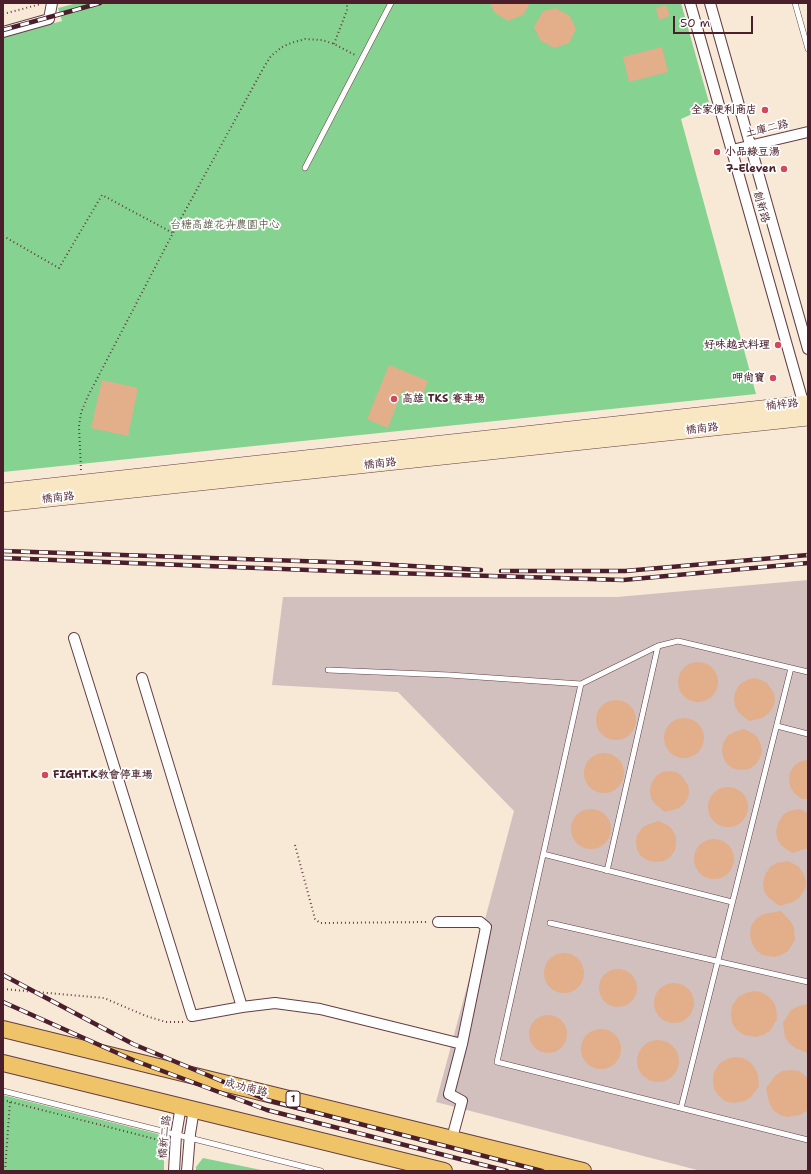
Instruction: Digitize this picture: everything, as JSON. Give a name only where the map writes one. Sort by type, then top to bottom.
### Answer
[{"type":"main road","name":"成功南路","points":[[3,1029],[583,1171]]},
{"type":"main road","points":[[3,1063],[444,1171]]},
{"type":"street","points":[[3,32],[49,19],[52,3]]},
{"type":"street","name":"創新路","points":[[690,3],[806,403],[808,418]]},
{"type":"street","name":"創新路","points":[[710,3],[808,349]]},
{"type":"street","name":"土庫二路","points":[[732,150],[808,132]]},
{"type":"street","name":"楠梓路","points":[[756,408],[806,403]]},
{"type":"street","name":"橋南路","points":[[3,491],[756,408]]},
{"type":"street","name":"楠梓路","points":[[757,424],[808,418]]},
{"type":"street","name":"橋南路","points":[[3,504],[757,424]]},
{"type":"street","points":[[74,638],[192,1016],[275,1003],[320,1009],[462,1044]]},
{"type":"street","points":[[142,678],[242,1007]]},
{"type":"street","points":[[438,922],[480,922],[486,927],[462,1044],[449,1094],[462,1100],[452,1138]]},
{"type":"street","points":[[187,1108],[189,1138],[187,1171]]},
{"type":"street","name":"橋新二路","points":[[174,1171],[176,1139],[187,1108]]},
{"type":"lane","points":[[305,168],[391,3]]},
{"type":"lane","points":[[795,3],[808,49]]},
{"type":"lane","points":[[328,670],[449,675],[581,684],[658,646],[678,641],[808,672]]},
{"type":"lane","points":[[607,871],[658,646]]},
{"type":"lane","points":[[681,1108],[791,668]]},
{"type":"lane","points":[[581,684],[497,1062],[808,1140]]},
{"type":"lane","points":[[777,726],[808,734]]},
{"type":"lane","points":[[543,854],[732,902]]},
{"type":"lane","points":[[550,923],[808,982]]},
{"type":"lane","points":[[3,1091],[176,1139],[189,1138],[224,1145],[321,1171]]},
{"type":"path","points":[[3,14],[46,3]]},
{"type":"path","points":[[334,44],[347,10],[347,3]]},
{"type":"path","points":[[81,482],[79,426],[81,413],[87,398],[173,233],[271,56],[282,47],[306,39],[322,40],[334,44],[362,59]]},
{"type":"path","points":[[3,236],[59,268],[102,195],[173,233]]},
{"type":"path","points":[[295,845],[315,919],[320,923],[438,922]]},
{"type":"path","points":[[3,989],[104,998],[146,1016],[166,1022],[189,1022],[192,1016]]},
{"type":"path","points":[[3,1100],[176,1139]]},
{"type":"path","points":[[5,1171],[10,1102]]},
{"type":"shaded area","points":[[808,580],[808,1171],[701,1171],[436,1102],[514,811],[398,692],[272,685],[283,597],[617,597]]},
{"type":"green space","name":"台糖高雄花卉農園中心","points":[[77,3],[681,3],[710,106],[681,119],[756,394],[3,472],[3,37],[62,21],[58,8]]},
{"type":"green space","points":[[3,1095],[158,1134],[164,1148],[164,1171],[3,1171]]},
{"type":"green space","points":[[203,1158],[266,1171],[196,1171],[196,1167]]},
{"type":"building","points":[[490,3],[530,3],[523,15],[508,21],[495,13]]},
{"type":"building","points":[[666,5],[670,16],[659,20],[656,8]]},
{"type":"building","points":[[556,8],[570,16],[576,29],[569,43],[554,48],[540,40],[534,27],[543,11]]},
{"type":"building","points":[[662,47],[668,72],[629,82],[623,57]]},
{"type":"building","points":[[389,365],[428,381],[421,399],[402,391],[388,428],[367,419]]},
{"type":"building","points":[[102,380],[138,388],[128,436],[91,428]]},
{"type":"building","points":[[698,662],[709,665],[715,671],[718,682],[715,693],[709,699],[698,702],[687,699],[681,693],[678,682],[681,671],[687,665]]},
{"type":"building","points":[[754,678],[767,683],[774,693],[775,700],[773,707],[768,714],[762,718],[749,721],[739,713],[735,706],[734,699],[735,692],[740,684]]},
{"type":"building","points":[[612,700],[620,700],[627,703],[633,709],[636,720],[633,731],[627,737],[620,740],[612,740],[605,737],[599,731],[596,724],[596,716],[599,709],[605,703]]},
{"type":"building","points":[[684,718],[692,720],[698,724],[702,730],[704,738],[702,746],[698,752],[692,756],[684,758],[676,756],[670,752],[666,746],[664,738],[666,730],[670,724],[676,720]]},
{"type":"building","points":[[744,729],[754,734],[758,738],[762,751],[760,758],[755,765],[749,769],[739,770],[732,768],[727,764],[723,757],[722,750],[723,743],[728,735]]},
{"type":"building","points":[[600,753],[608,753],[615,756],[621,762],[624,773],[621,784],[615,790],[608,793],[600,793],[593,790],[587,784],[584,777],[584,769],[587,762],[593,756]]},
{"type":"building","points":[[808,760],[808,799],[802,799],[794,793],[790,786],[790,772],[795,765],[801,761]]},
{"type":"building","points":[[662,772],[676,772],[681,775],[688,785],[689,792],[688,798],[683,805],[677,809],[665,812],[655,804],[651,798],[650,791],[651,784],[656,776]]},
{"type":"building","points":[[728,787],[742,793],[748,807],[742,821],[728,827],[714,821],[708,807],[714,793]]},
{"type":"building","points":[[591,809],[599,811],[605,815],[609,821],[611,829],[609,837],[605,843],[599,847],[591,849],[583,847],[577,843],[573,837],[571,829],[573,821],[577,815],[583,811]]},
{"type":"building","points":[[800,809],[808,813],[808,848],[792,853],[781,845],[777,838],[776,831],[778,823],[783,815],[789,811]]},
{"type":"building","points":[[659,821],[669,826],[673,831],[676,836],[676,843],[675,850],[670,857],[664,861],[654,862],[641,856],[637,850],[636,842],[637,835],[643,827]]},
{"type":"building","points":[[714,839],[722,841],[728,845],[732,851],[734,859],[732,867],[728,873],[722,877],[714,879],[706,877],[700,873],[696,867],[694,859],[696,851],[700,845],[706,841]]},
{"type":"building","points":[[788,861],[798,866],[802,871],[806,884],[804,891],[799,898],[793,902],[780,906],[769,898],[764,891],[763,883],[765,875],[770,867],[777,863]]},
{"type":"building","points":[[781,911],[791,922],[794,928],[795,940],[788,951],[781,955],[774,957],[762,955],[756,950],[752,943],[750,935],[751,926],[757,918],[764,914]]},
{"type":"building","points":[[564,953],[572,955],[578,959],[582,965],[584,973],[582,981],[578,987],[572,991],[564,993],[556,991],[550,987],[546,981],[544,973],[546,965],[550,959],[556,955]]},
{"type":"building","points":[[614,969],[622,969],[632,974],[636,981],[636,995],[632,1002],[622,1007],[614,1007],[604,1002],[602,999],[599,992],[599,984],[604,974],[607,972]]},
{"type":"building","points":[[674,983],[682,985],[688,989],[692,995],[694,1003],[692,1011],[688,1017],[682,1021],[674,1023],[666,1021],[660,1017],[656,1011],[654,1003],[656,995],[660,989],[666,985]]},
{"type":"building","points":[[754,991],[761,992],[773,1001],[776,1008],[777,1019],[770,1031],[756,1037],[744,1035],[737,1030],[732,1023],[731,1014],[732,1006],[738,997]]},
{"type":"building","points":[[808,1004],[808,1053],[797,1049],[790,1044],[785,1037],[783,1023],[791,1010]]},
{"type":"building","points":[[544,1015],[552,1015],[562,1020],[566,1027],[566,1041],[562,1048],[552,1053],[544,1053],[534,1048],[532,1045],[529,1038],[529,1030],[534,1020],[537,1018]]},
{"type":"building","points":[[605,1029],[612,1032],[618,1038],[621,1049],[620,1057],[612,1066],[605,1069],[597,1069],[590,1066],[582,1057],[581,1045],[584,1038],[593,1030]]},
{"type":"building","points":[[658,1040],[673,1046],[679,1061],[673,1076],[658,1082],[643,1076],[637,1061],[643,1046]]},
{"type":"building","points":[[735,1057],[743,1058],[750,1062],[758,1074],[759,1086],[751,1097],[745,1101],[733,1103],[725,1101],[719,1096],[714,1089],[713,1080],[714,1072],[720,1063]]},
{"type":"building","points":[[782,1071],[799,1071],[808,1078],[808,1110],[800,1115],[788,1117],[780,1115],[773,1110],[769,1102],[766,1088],[775,1076]]},
{"type":"railway","points":[[3,30],[100,3]]},
{"type":"railway","points":[[3,551],[360,563],[481,570]]},
{"type":"railway","points":[[501,571],[625,571],[808,555]]},
{"type":"railway","points":[[3,558],[360,572],[623,580],[808,563]]},
{"type":"railway","points":[[3,975],[133,1044],[267,1100],[542,1171]]},
{"type":"railway","points":[[3,1002],[133,1060],[267,1110],[507,1171]]},
{"type":"place","name":"全家便利商店","points":[[765,110]]},
{"type":"place","name":"小品綠豆湯","points":[[717,152]]},
{"type":"place","name":"7-Eleven","points":[[784,169]]},
{"type":"place","name":"好味越式料理","points":[[778,345]]},
{"type":"place","name":"呷尚寶","points":[[773,378]]},
{"type":"place","name":"高雄 TKS 賽車場","points":[[394,399]]},
{"type":"place","name":"FIGHT.K教會停車場","points":[[45,775]]}]
